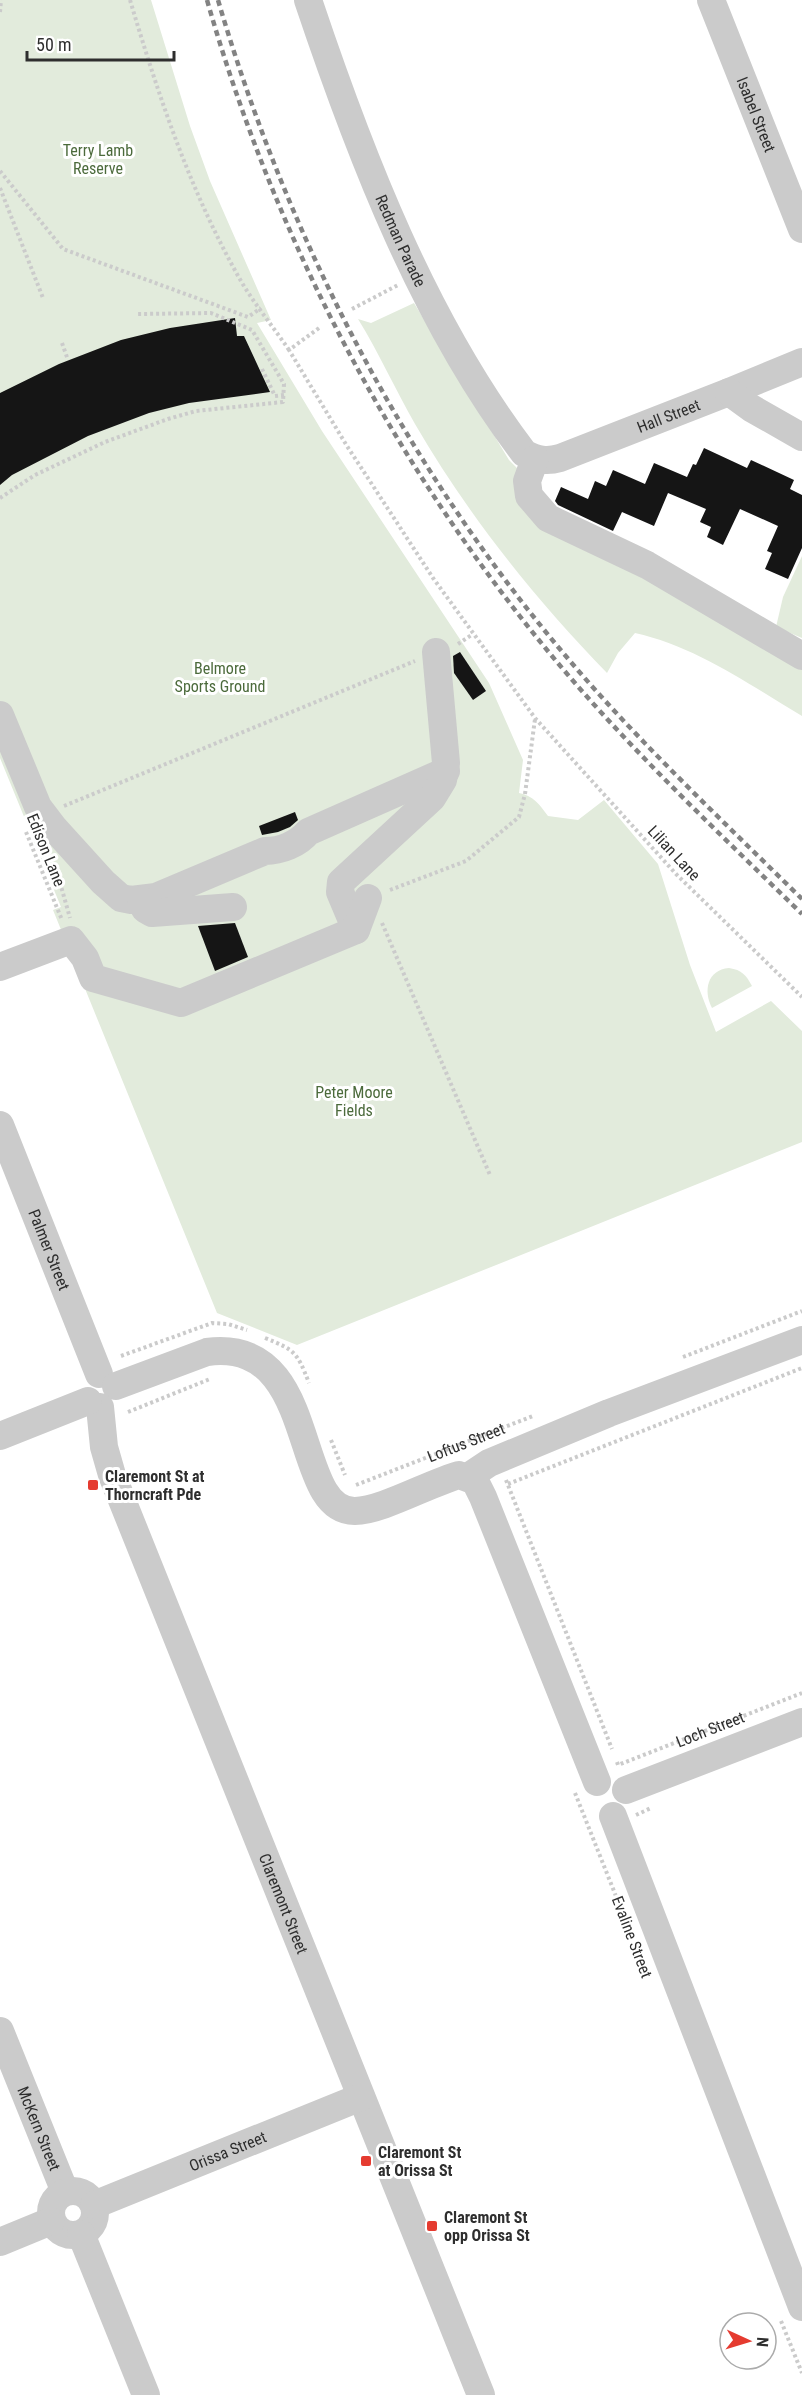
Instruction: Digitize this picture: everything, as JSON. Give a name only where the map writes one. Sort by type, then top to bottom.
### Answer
[{"type":"street","name":"Redman Parade","points":[[308,0],[331,69],[373,176],[417,276],[459,352],[496,412],[524,453],[535,459]]},
{"type":"street","name":"Isabel Street","points":[[711,0],[802,230]]},
{"type":"street","name":"Hall Street","points":[[535,459],[549,461],[560,458],[729,393],[802,362]]},
{"type":"street","points":[[729,393],[802,437]]},
{"type":"street","points":[[535,459],[527,481],[529,496],[548,518],[647,565],[802,656]]},
{"type":"street","points":[[356,930],[340,892],[341,882],[432,798],[439,789],[446,771],[449,647]]},
{"type":"street","points":[[0,715],[38,807],[33,819],[122,898],[141,900],[156,897],[265,851],[275,851],[301,841],[308,832],[446,771]]},
{"type":"street","points":[[0,967],[71,940],[85,958],[93,978],[181,1003],[356,930],[368,898]]},
{"type":"street","points":[[141,900],[145,909],[152,913],[233,907]]},
{"type":"street","name":"Palmer Street","points":[[0,1125],[106,1396]]},
{"type":"street","points":[[0,1436],[106,1396],[207,1353],[248,1340]]},
{"type":"street","name":"Loftus Street","points":[[248,1340],[263,1366],[281,1382],[320,1483],[330,1501],[338,1507],[353,1511],[369,1509],[447,1478],[459,1475],[468,1477],[498,1459],[609,1413],[802,1340]]},
{"type":"street","name":"Claremont Street","points":[[106,1396],[104,1447],[112,1475],[481,2395]]},
{"type":"street","name":"Evaline Street","points":[[468,1477],[479,1486],[610,1792],[791,2313]]},
{"type":"street","name":"Loch Street","points":[[610,1792],[802,1722]]},
{"type":"street","name":"McKern Street","points":[[0,2031],[65,2192]]},
{"type":"street","name":"Orissa Street","points":[[94,2205],[361,2097]]},
{"type":"street","points":[[79,2191],[94,2205],[94,2219],[87,2231],[81,2234],[67,2235],[60,2232],[51,2221],[50,2214],[54,2201],[65,2192],[79,2191]]},
{"type":"street","points":[[0,2242],[51,2221]]},
{"type":"street","points":[[81,2234],[146,2395]]},
{"type":"path","points":[[0,12],[1,0]]},
{"type":"path","name":"Lilian Lane","points":[[130,0],[167,115],[198,199],[238,277],[289,350],[347,446],[473,634],[535,718],[676,874],[802,997]]},
{"type":"path","points":[[0,171],[63,249],[248,317],[261,308]]},
{"type":"path","points":[[0,188],[43,298]]},
{"type":"path","points":[[352,309],[417,276]]},
{"type":"path","points":[[0,498],[35,475],[105,442],[196,411],[283,402],[284,384],[252,330],[211,314],[138,314]]},
{"type":"path","points":[[289,350],[319,328]]},
{"type":"path","points":[[62,343],[68,360]]},
{"type":"path","points":[[262,369],[275,396],[284,395]]},
{"type":"path","points":[[33,819],[449,647],[473,634]]},
{"type":"path","points":[[368,898],[466,861],[519,817],[525,794],[535,718]]},
{"type":"path","name":"Edison Lane","points":[[33,819],[71,940]]},
{"type":"path","points":[[54,862],[71,924],[71,940]]},
{"type":"path","points":[[356,930],[381,920],[490,1175]]},
{"type":"path","points":[[673,1361],[802,1311]]},
{"type":"path","points":[[121,1356],[212,1323],[228,1324],[248,1340],[292,1351],[303,1366],[312,1391]]},
{"type":"path","name":"Loftus Street","points":[[350,1488],[498,1459],[802,1368]]},
{"type":"path","points":[[106,1396],[210,1379]]},
{"type":"path","name":"Loftus Street","points":[[498,1459],[543,1413]]},
{"type":"path","points":[[329,1434],[346,1477]]},
{"type":"path","name":"Evaline Street","points":[[498,1459],[610,1792],[633,1940]]},
{"type":"path","name":"Loch Street","points":[[610,1792],[802,1693]]},
{"type":"path","points":[[610,1792],[659,1804]]},
{"type":"path","points":[[791,2313],[802,2373]]},
{"type":"green space","points":[[0,0],[151,0],[190,126],[210,181],[271,320],[257,323],[322,431],[489,683],[523,760],[519,793],[532,798],[548,816],[578,820],[604,800],[658,864],[690,965],[716,1032],[771,1001],[802,1031],[802,1142],[297,1345],[217,1313],[53,910],[61,907],[0,758]]},
{"type":"green space","points":[[414,303],[509,460],[519,470],[523,506],[618,564],[802,663],[802,716],[700,657],[679,647],[635,633],[618,653],[607,673],[528,585],[457,491],[415,424],[358,319],[371,323]]},
{"type":"green space","points":[[802,556],[802,638],[776,627],[783,597]]},
{"type":"green space","points":[[729,968],[743,974],[752,986],[712,1008],[708,995],[709,982],[716,973]]},
{"type":"building","points":[[235,318],[237,336],[244,336],[270,392],[189,403],[149,413],[88,436],[12,475],[0,485],[0,393],[59,364],[121,340],[170,328]]},
{"type":"building","points":[[704,448],[747,468],[751,460],[794,480],[790,489],[802,495],[802,548],[788,579],[765,569],[772,553],[767,551],[778,526],[740,509],[723,545],[707,537],[711,527],[700,522],[706,509],[668,493],[654,526],[622,512],[613,531],[558,505],[555,501],[561,487],[588,499],[595,481],[606,486],[613,470],[645,484],[654,463],[687,477]]},
{"type":"building","points":[[460,652],[486,691],[473,700],[454,673],[453,656]]},
{"type":"building","points":[[295,812],[298,820],[290,827],[262,835],[259,826]]},
{"type":"building","points":[[235,923],[248,957],[215,971],[198,926]]},
{"type":"railway","points":[[207,0],[235,88],[267,175],[303,260],[344,343],[388,423],[437,501],[490,577],[577,685],[671,786],[802,914]]},
{"type":"railway","points":[[218,0],[249,95],[284,188],[324,279],[369,368],[419,454],[474,537],[534,617],[598,693],[673,772],[802,899]]},
{"type":"place","name":"Claremont St at Thorncraft Pde","points":[[93,1485]]},
{"type":"place","name":"Claremont St at Orissa St","points":[[366,2161]]},
{"type":"place","name":"Claremont St opp Orissa St","points":[[432,2226]]},
{"type":"park label","name":"Terry Lamb Reserve","points":[[98,159]]},
{"type":"park label","name":"Belmore Sports Ground","points":[[220,677]]},
{"type":"park label","name":"Peter Moore Fields","points":[[354,1101]]}]
